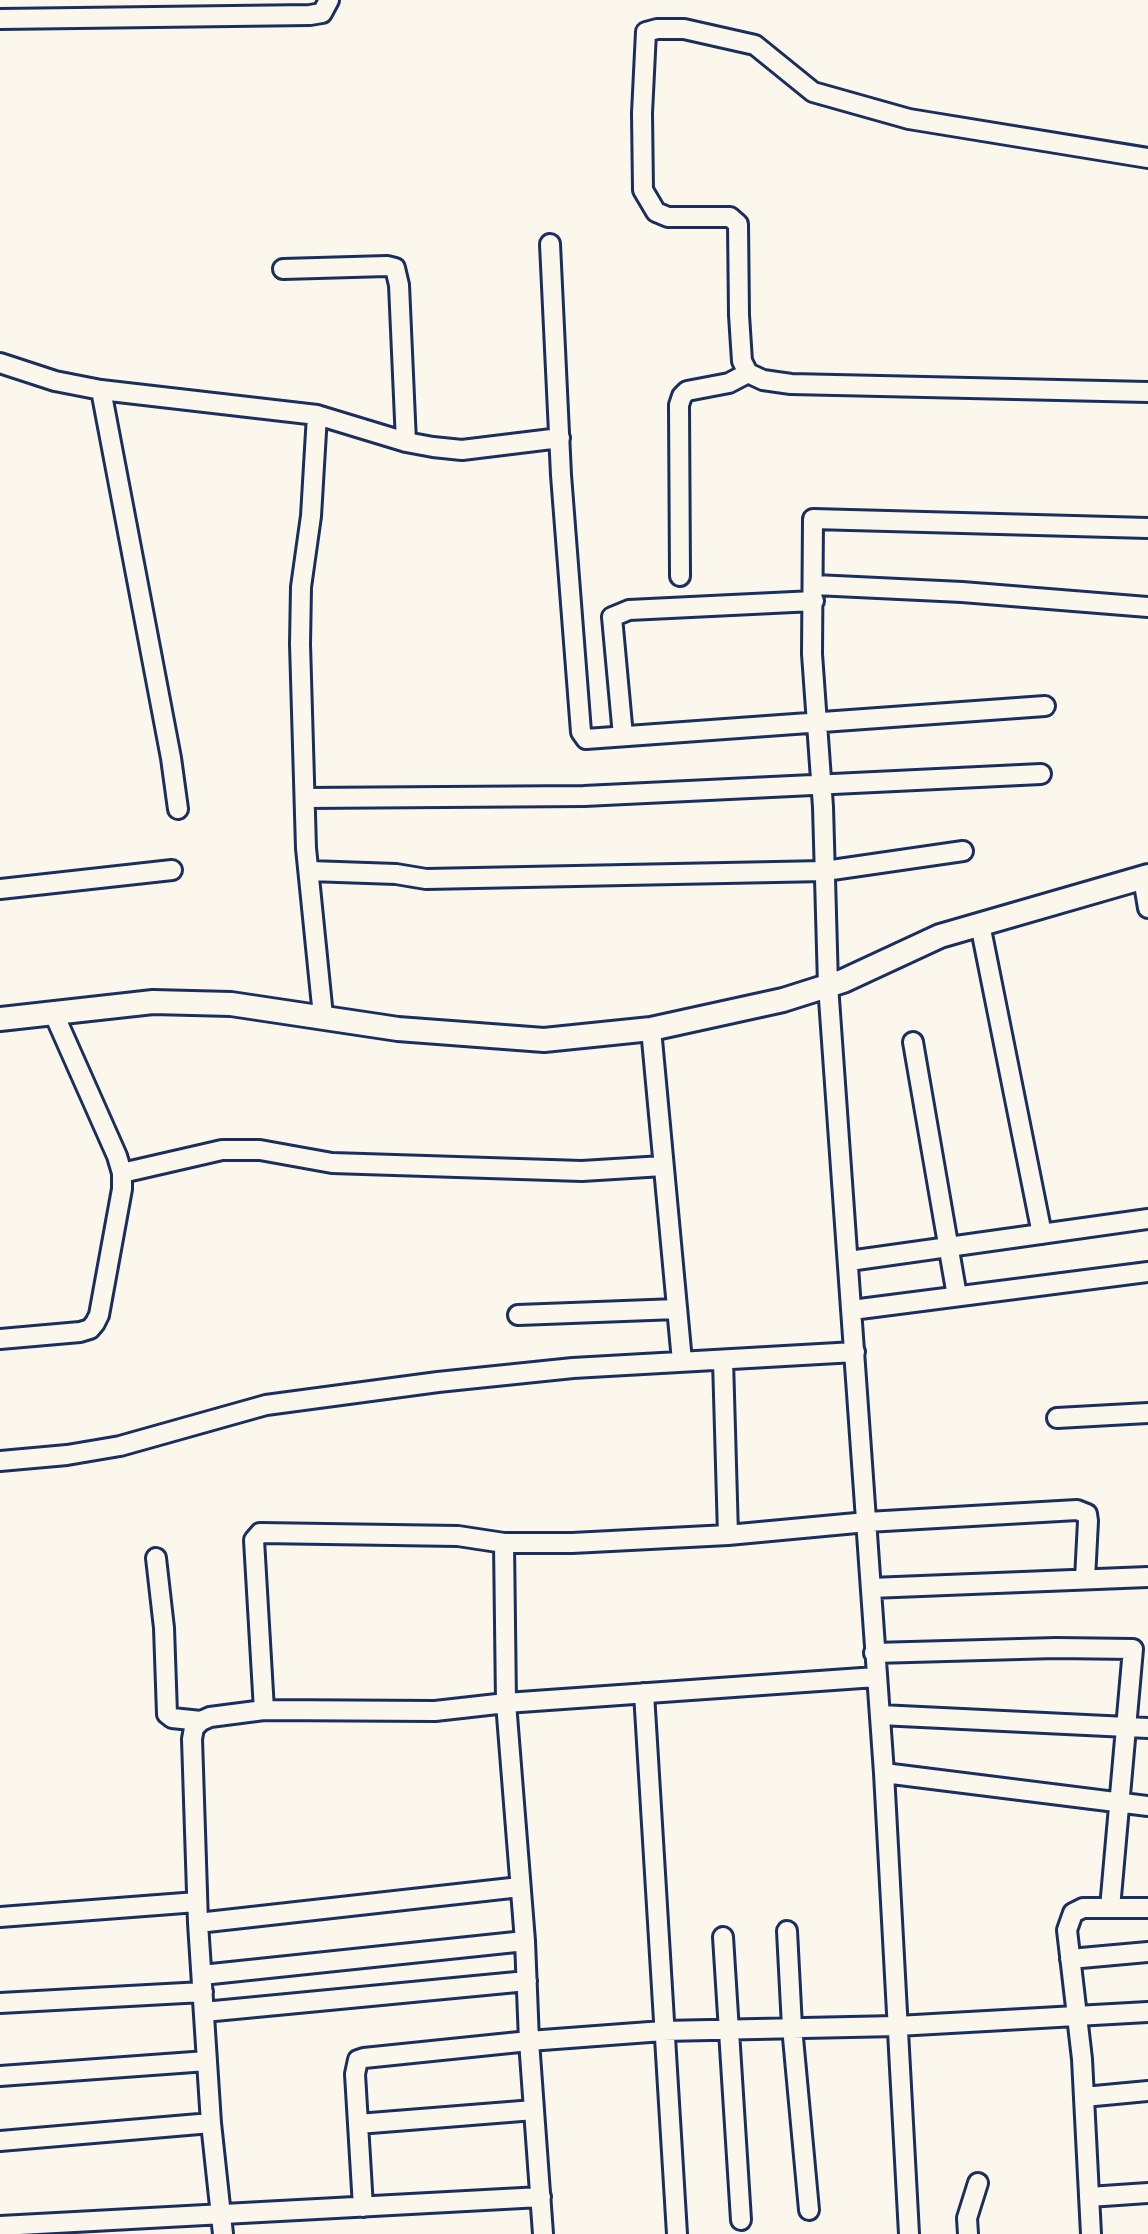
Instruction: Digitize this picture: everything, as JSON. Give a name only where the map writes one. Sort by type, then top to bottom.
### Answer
[{"type":"street","points":[[0,19],[310,15],[322,13],[329,0]]},
{"type":"street","points":[[1148,158],[909,119],[813,92],[755,45],[684,29],[646,32],[642,113],[643,190],[656,212],[668,217],[730,217],[738,224],[742,361],[748,373],[763,380],[791,384],[1148,392]]},
{"type":"street","points":[[550,244],[581,732],[586,739],[1045,706]]},
{"type":"street","points":[[283,269],[395,268],[399,285],[406,442]]},
{"type":"street","points":[[0,363],[55,381],[101,390],[317,415],[406,442],[462,450],[560,438]]},
{"type":"street","points":[[680,576],[679,405],[682,396],[698,388],[729,383],[748,373]]},
{"type":"street","points":[[101,390],[178,809]]},
{"type":"street","points":[[317,415],[311,516],[301,587],[306,848],[323,1016]]},
{"type":"street","points":[[909,2234],[884,1773],[828,985],[821,786],[812,654],[813,519],[1148,528]]},
{"type":"street","points":[[623,736],[612,617],[629,610],[814,593],[962,592],[1148,607]]},
{"type":"street","points":[[305,798],[584,796],[1041,774]]},
{"type":"street","points":[[310,871],[396,874],[426,879],[825,871],[963,851]]},
{"type":"street","points":[[0,889],[172,870]]},
{"type":"street","points":[[0,1019],[153,1002],[231,1004],[398,1029],[544,1040],[651,1029],[783,1000],[828,985],[940,936],[1146,877],[1148,908]]},
{"type":"street","points":[[980,924],[1042,1234]]},
{"type":"street","points":[[0,1339],[90,1329],[95,1323],[119,1203],[122,1173],[117,1156],[54,1014]]},
{"type":"street","points":[[651,1029],[682,1361]]},
{"type":"street","points":[[913,1042],[957,1296]]},
{"type":"street","points":[[122,1173],[222,1150],[260,1150],[348,1164],[582,1171],[663,1166]]},
{"type":"street","points":[[849,1261],[1148,1219]]},
{"type":"street","points":[[852,1310],[1148,1272]]},
{"type":"street","points":[[518,1315],[677,1309]]},
{"type":"street","points":[[0,1461],[120,1446],[266,1405],[513,1374],[855,1352]]},
{"type":"street","points":[[723,1360],[728,1535]]},
{"type":"street","points":[[1057,1418],[1148,1413]]},
{"type":"street","points":[[264,1710],[254,1540],[256,1535],[264,1532],[458,1536],[504,1543],[572,1543],[1082,1510],[1087,1514],[1088,1521],[1085,1579]]},
{"type":"street","points":[[504,1543],[506,1703],[525,1941],[543,2234]]},
{"type":"street","points":[[156,1558],[164,1628],[167,1714],[172,1718],[201,1721]]},
{"type":"street","points":[[871,1588],[1148,1577]]},
{"type":"street","points":[[874,1653],[1056,1648],[1141,1650],[1128,1727],[1110,1908]]},
{"type":"street","points":[[223,2234],[211,2123],[197,1902],[192,1739],[194,1728],[201,1721],[264,1710],[435,1711],[506,1703],[876,1677]]},
{"type":"street","points":[[644,1693],[677,2234]]},
{"type":"street","points":[[880,1715],[1148,1728]]},
{"type":"street","points":[[884,1773],[1148,1806]]},
{"type":"street","points":[[198,1923],[520,1887]]},
{"type":"street","points":[[0,1917],[197,1902]]},
{"type":"street","points":[[1091,2234],[1084,2097],[1067,1930],[1073,1913],[1083,1908],[1148,1908]]},
{"type":"street","points":[[787,1931],[792,2027],[809,2210]]},
{"type":"street","points":[[723,1937],[741,2220]]},
{"type":"street","points":[[0,2003],[202,1984],[525,1941]]},
{"type":"street","points":[[1070,1959],[1148,1952]]},
{"type":"street","points":[[204,2012],[527,1981]]},
{"type":"street","points":[[363,2207],[355,2074],[358,2060],[529,2041],[663,2031],[897,2026],[1148,2012]]},
{"type":"street","points":[[0,2076],[207,2061]]},
{"type":"street","points":[[1084,2097],[1148,2091]]},
{"type":"street","points":[[358,2124],[534,2110]]},
{"type":"street","points":[[0,2141],[211,2123]]},
{"type":"street","points":[[968,2234],[967,2218],[978,2183]]},
{"type":"street","points":[[1089,2197],[1148,2193]]},
{"type":"street","points":[[0,2226],[541,2197]]}]
